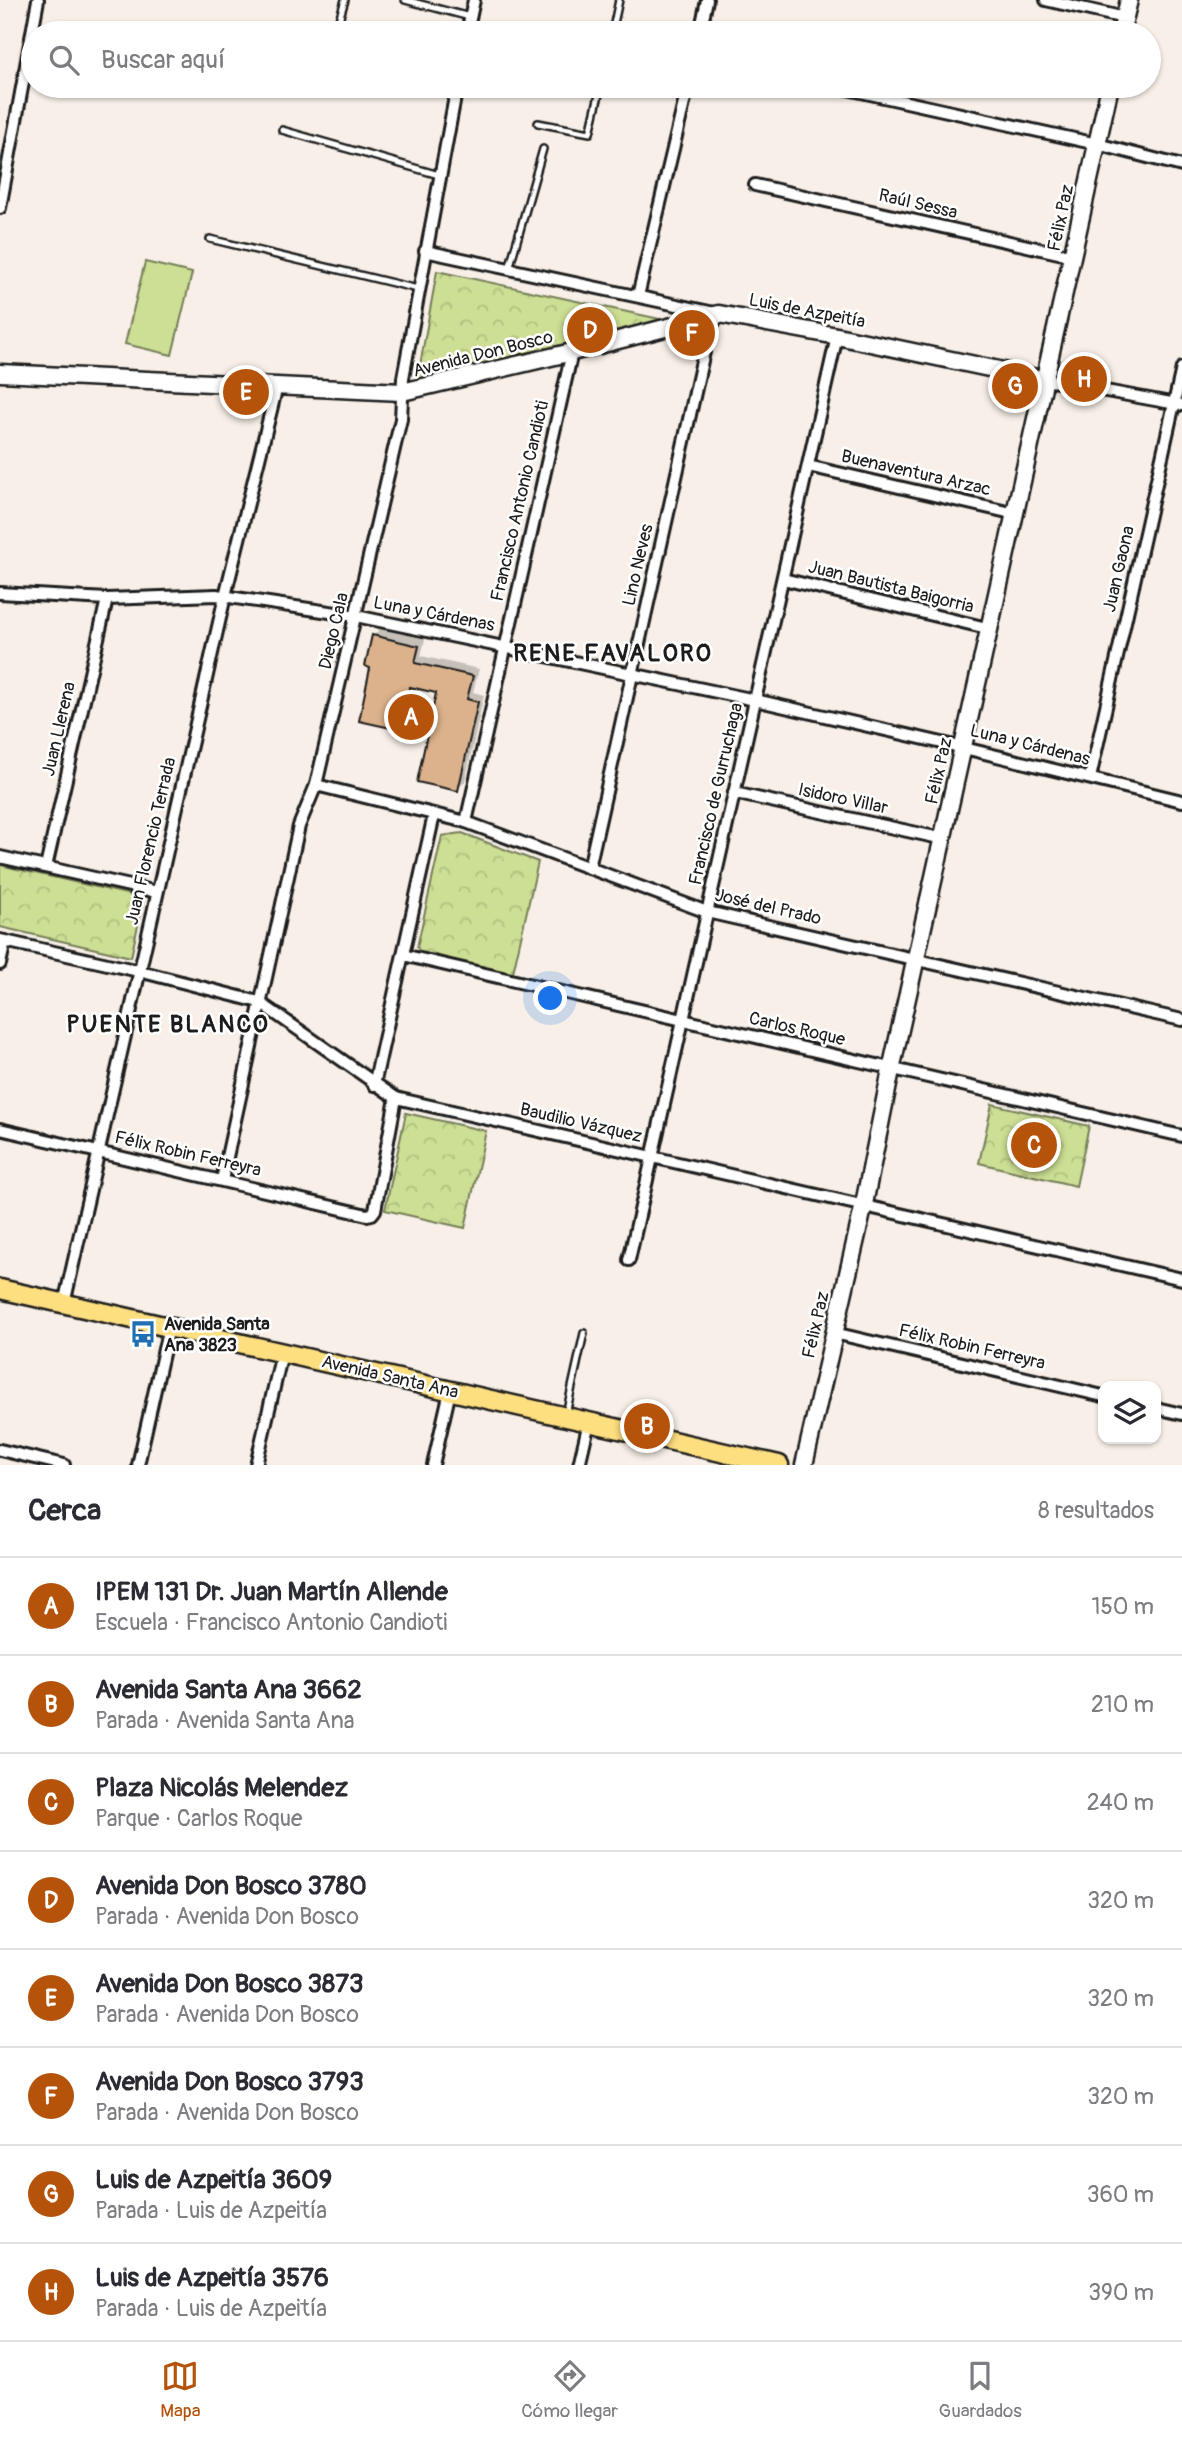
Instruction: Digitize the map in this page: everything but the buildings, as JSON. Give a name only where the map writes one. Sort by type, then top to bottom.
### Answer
[{"type":"main road","points":[[1124,21],[1129,0]]},
{"type":"main road","name":"Félix Paz","points":[[804,1465],[1107,98]]},
{"type":"main road","name":"Luis de Azpeitía","points":[[719,314],[1046,380]]},
{"type":"main road","name":"Avenida Don Bosco","points":[[0,373],[402,392],[719,314]]},
{"type":"main road","name":"Avenida Santa Ana","points":[[0,1289],[779,1465]]},
{"type":"street","points":[[34,21],[38,0]]},
{"type":"street","points":[[469,21],[474,0]]},
{"type":"street","points":[[703,21],[707,0]]},
{"type":"street","points":[[1046,0],[1111,21]]},
{"type":"street","points":[[0,208],[21,93]]},
{"type":"street","name":"Diego Cala","points":[[222,1180],[301,817],[316,785],[401,419],[402,392],[418,289],[455,98]]},
{"type":"street","points":[[638,296],[685,98]]},
{"type":"street","points":[[887,98],[1182,166]]},
{"type":"street","name":"Raúl Sessa","points":[[755,185],[1072,256]]},
{"type":"street","name":"Luis de Azpeitía","points":[[425,251],[719,314]]},
{"type":"street","name":"Lino Neves","points":[[589,868],[708,334],[719,314]]},
{"type":"street","name":"Francisco de Gurruchaga","points":[[629,1260],[837,336]]},
{"type":"street","name":"Francisco Antonio Candioti","points":[[466,822],[572,352]]},
{"type":"street","name":"Juan Gaona","points":[[1090,778],[1178,404],[1182,368]]},
{"type":"street","name":"Luis de Azpeitía","points":[[1046,380],[1178,404]]},
{"type":"street","name":"Juan Florencio Terrada","points":[[64,1304],[225,596],[277,386]]},
{"type":"street","name":"Buenaventura Arzac","points":[[808,466],[1016,514]]},
{"type":"street","name":"Juan Bautista Baigorria","points":[[783,579],[991,629]]},
{"type":"street","name":"Luna y Cárdenas","points":[[0,593],[107,599],[225,596],[356,616],[755,700],[1182,801]]},
{"type":"street","name":"Juan Llerena","points":[[46,867],[107,599]]},
{"type":"street","name":"José del Prado","points":[[316,785],[466,822],[708,912],[1182,1020]]},
{"type":"street","name":"Isidoro Villar","points":[[734,793],[944,839]]},
{"type":"street","points":[[374,1085],[434,815]]},
{"type":"street","points":[[0,857],[157,892]]},
{"type":"street","points":[[0,964],[3,941]]},
{"type":"street","name":"Baudilio Vázquez","points":[[3,941],[139,971],[259,1002],[396,1098],[1182,1279]]},
{"type":"street","name":"Carlos Roque","points":[[403,955],[1182,1136]]},
{"type":"street","name":"Félix Robin Ferreyra","points":[[0,1129],[367,1215],[375,1210],[396,1098]]},
{"type":"street","points":[[138,1465],[169,1327]]},
{"type":"street","name":"Félix Robin Ferreyra","points":[[834,1333],[1098,1394]]},
{"type":"street","points":[[256,1465],[282,1353]]},
{"type":"street","points":[[433,1465],[450,1391]]},
{"type":"street","points":[[1161,1409],[1182,1414]]},
{"type":"street","points":[[579,1465],[589,1422]]},
{"type":"street","points":[[0,1450],[64,1465]]},
{"type":"lane","points":[[339,21],[345,0]]},
{"type":"lane","points":[[405,0],[470,17]]},
{"type":"lane","points":[[615,21],[619,0]]},
{"type":"lane","points":[[538,123],[590,133],[598,98]]},
{"type":"lane","points":[[282,130],[439,175]]},
{"type":"lane","points":[[509,269],[543,149]]},
{"type":"lane","points":[[210,239],[418,289]]},
{"type":"lane","points":[[566,1417],[584,1333]]},
{"type":"green space","points":[[145,262],[192,273],[172,355],[125,344]]},
{"type":"green space","points":[[437,271],[669,321],[417,382]]},
{"type":"green space","points":[[462,833],[538,862],[512,977],[423,956],[417,947],[442,836]]},
{"type":"green space","points":[[0,865],[144,898],[131,957],[0,927]]},
{"type":"green space","points":[[992,1104],[1089,1126],[1076,1186],[979,1163]]},
{"type":"green space","points":[[406,1113],[486,1131],[465,1228],[385,1210]]},
{"type":"place","name":"Avenida Don Bosco 3780","points":[[590,330]]},
{"type":"place","name":"Avenida Don Bosco 3793","points":[[692,333]]},
{"type":"place","name":"Luis de Azpeitía 3576","points":[[1084,379]]},
{"type":"place","name":"Luis de Azpeitía 3609","points":[[1015,386]]},
{"type":"place","name":"Avenida Don Bosco 3873","points":[[246,392]]},
{"type":"place","name":"IPEM 131 Dr. Juan Martín Allende","points":[[411,717]]},
{"type":"place","name":"Plaza Nicolás Melendez","points":[[1034,1145]]},
{"type":"place","name":"Avenida Santa Ana 3823","points":[[143,1334]]},
{"type":"place","name":"Avenida Santa Ana 3662","points":[[647,1426]]},
{"type":"district","name":"RENE FAVALORO","points":[[613,653]]},
{"type":"district","name":"PUENTE BLANCO","points":[[168,1024]]}]
